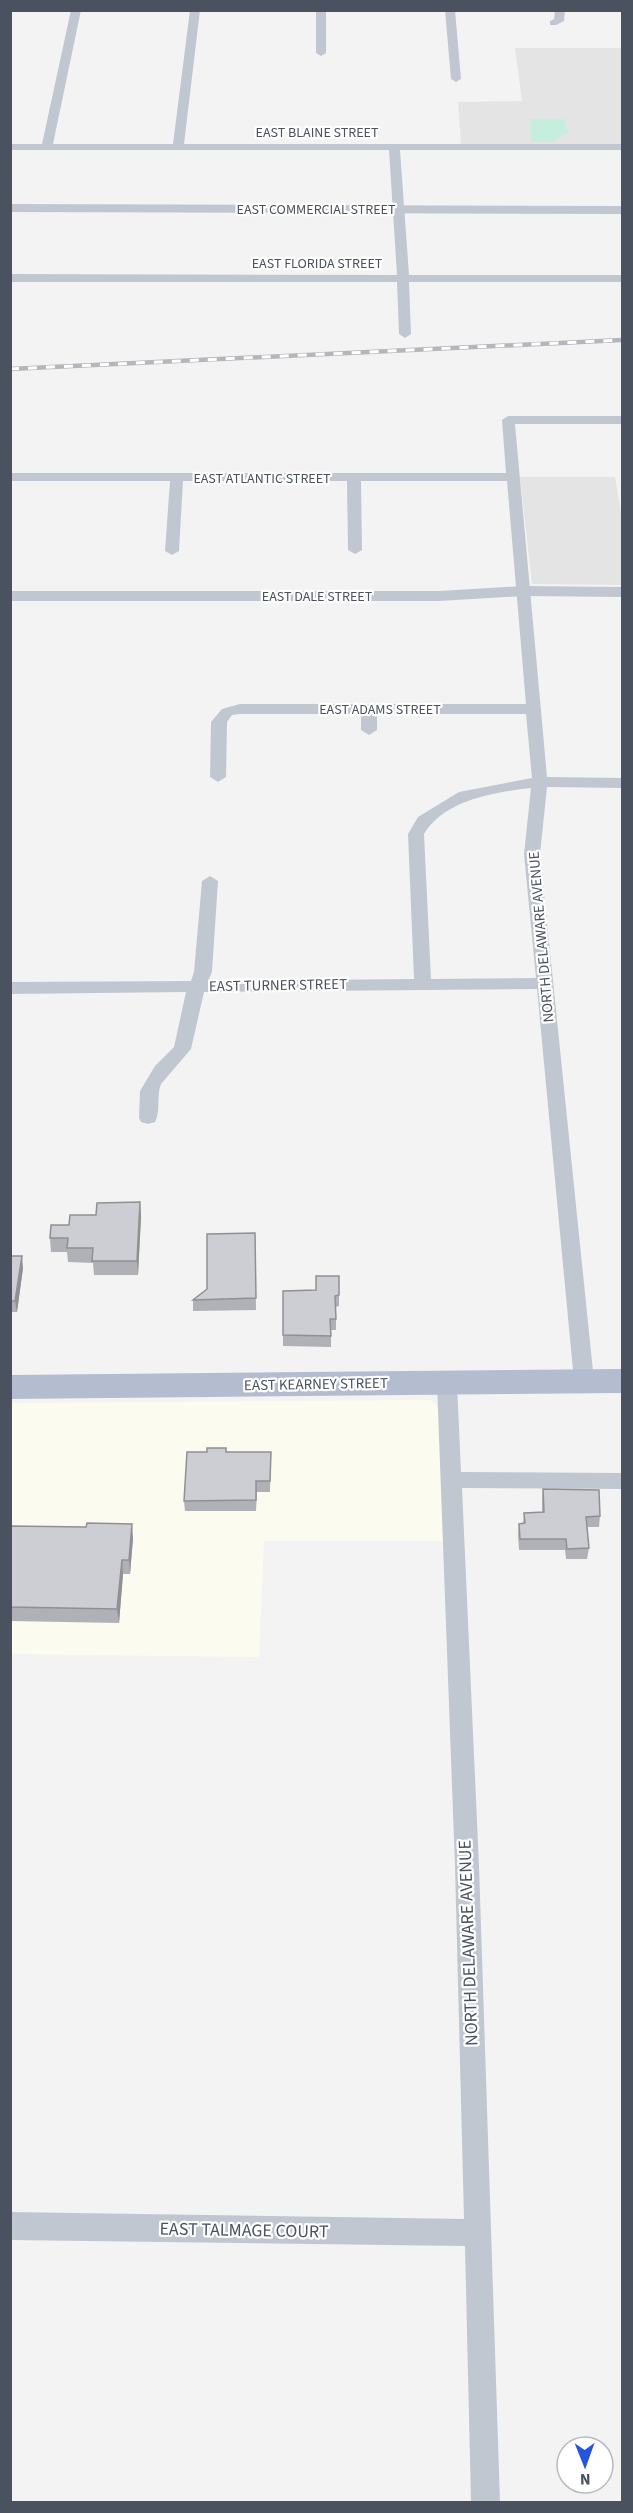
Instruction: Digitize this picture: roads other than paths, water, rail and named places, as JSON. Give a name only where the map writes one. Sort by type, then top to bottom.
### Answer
[{"type":"main road","name":"EAST KEARNEY STREET","points":[[10,1387],[622,1382]]},
{"type":"street","points":[[46,147],[76,10]]},
{"type":"street","points":[[178,147],[195,10]]},
{"type":"street","points":[[321,10],[321,53]]},
{"type":"street","points":[[450,10],[456,79]]},
{"type":"street","points":[[553,23],[559,21],[560,10]]},
{"type":"street","name":"EAST BLAINE STREET","points":[[10,147],[622,147]]},
{"type":"street","points":[[394,148],[405,334]]},
{"type":"street","name":"EAST COMMERCIAL STREET","points":[[10,208],[622,210]]},
{"type":"street","name":"EAST FLORIDA STREET","points":[[10,278],[622,279]]},
{"type":"street","name":"NORTH DELAWARE AVENUE","points":[[584,1382],[532,854],[540,782],[508,420],[622,420]]},
{"type":"street","name":"EAST ATLANTIC STREET","points":[[10,477],[513,477]]},
{"type":"street","points":[[354,477],[355,550]]},
{"type":"street","points":[[172,551],[177,478]]},
{"type":"street","name":"EAST DALE STREET","points":[[10,596],[439,596],[524,591],[622,592]]},
{"type":"street","name":"EAST ADAMS STREET","points":[[218,777],[221,709],[534,709]]},
{"type":"street","points":[[369,710],[369,730]]},
{"type":"street","points":[[423,984],[416,834],[424,819],[465,795],[506,786],[540,782],[622,783]]},
{"type":"street","points":[[148,1118],[149,1091],[160,1070],[184,1044],[191,1000],[203,972],[210,881]]},
{"type":"street","name":"EAST TURNER STREET","points":[[10,988],[545,983]]},
{"type":"street","name":"NORTH DELAWARE AVENUE","points":[[447,1383],[467,1866],[486,2502]]},
{"type":"street","points":[[451,1480],[622,1481]]},
{"type":"street","name":"EAST TALMAGE COURT","points":[[10,2226],[477,2233]]},
{"type":"railway","points":[[10,369],[622,340]]}]
